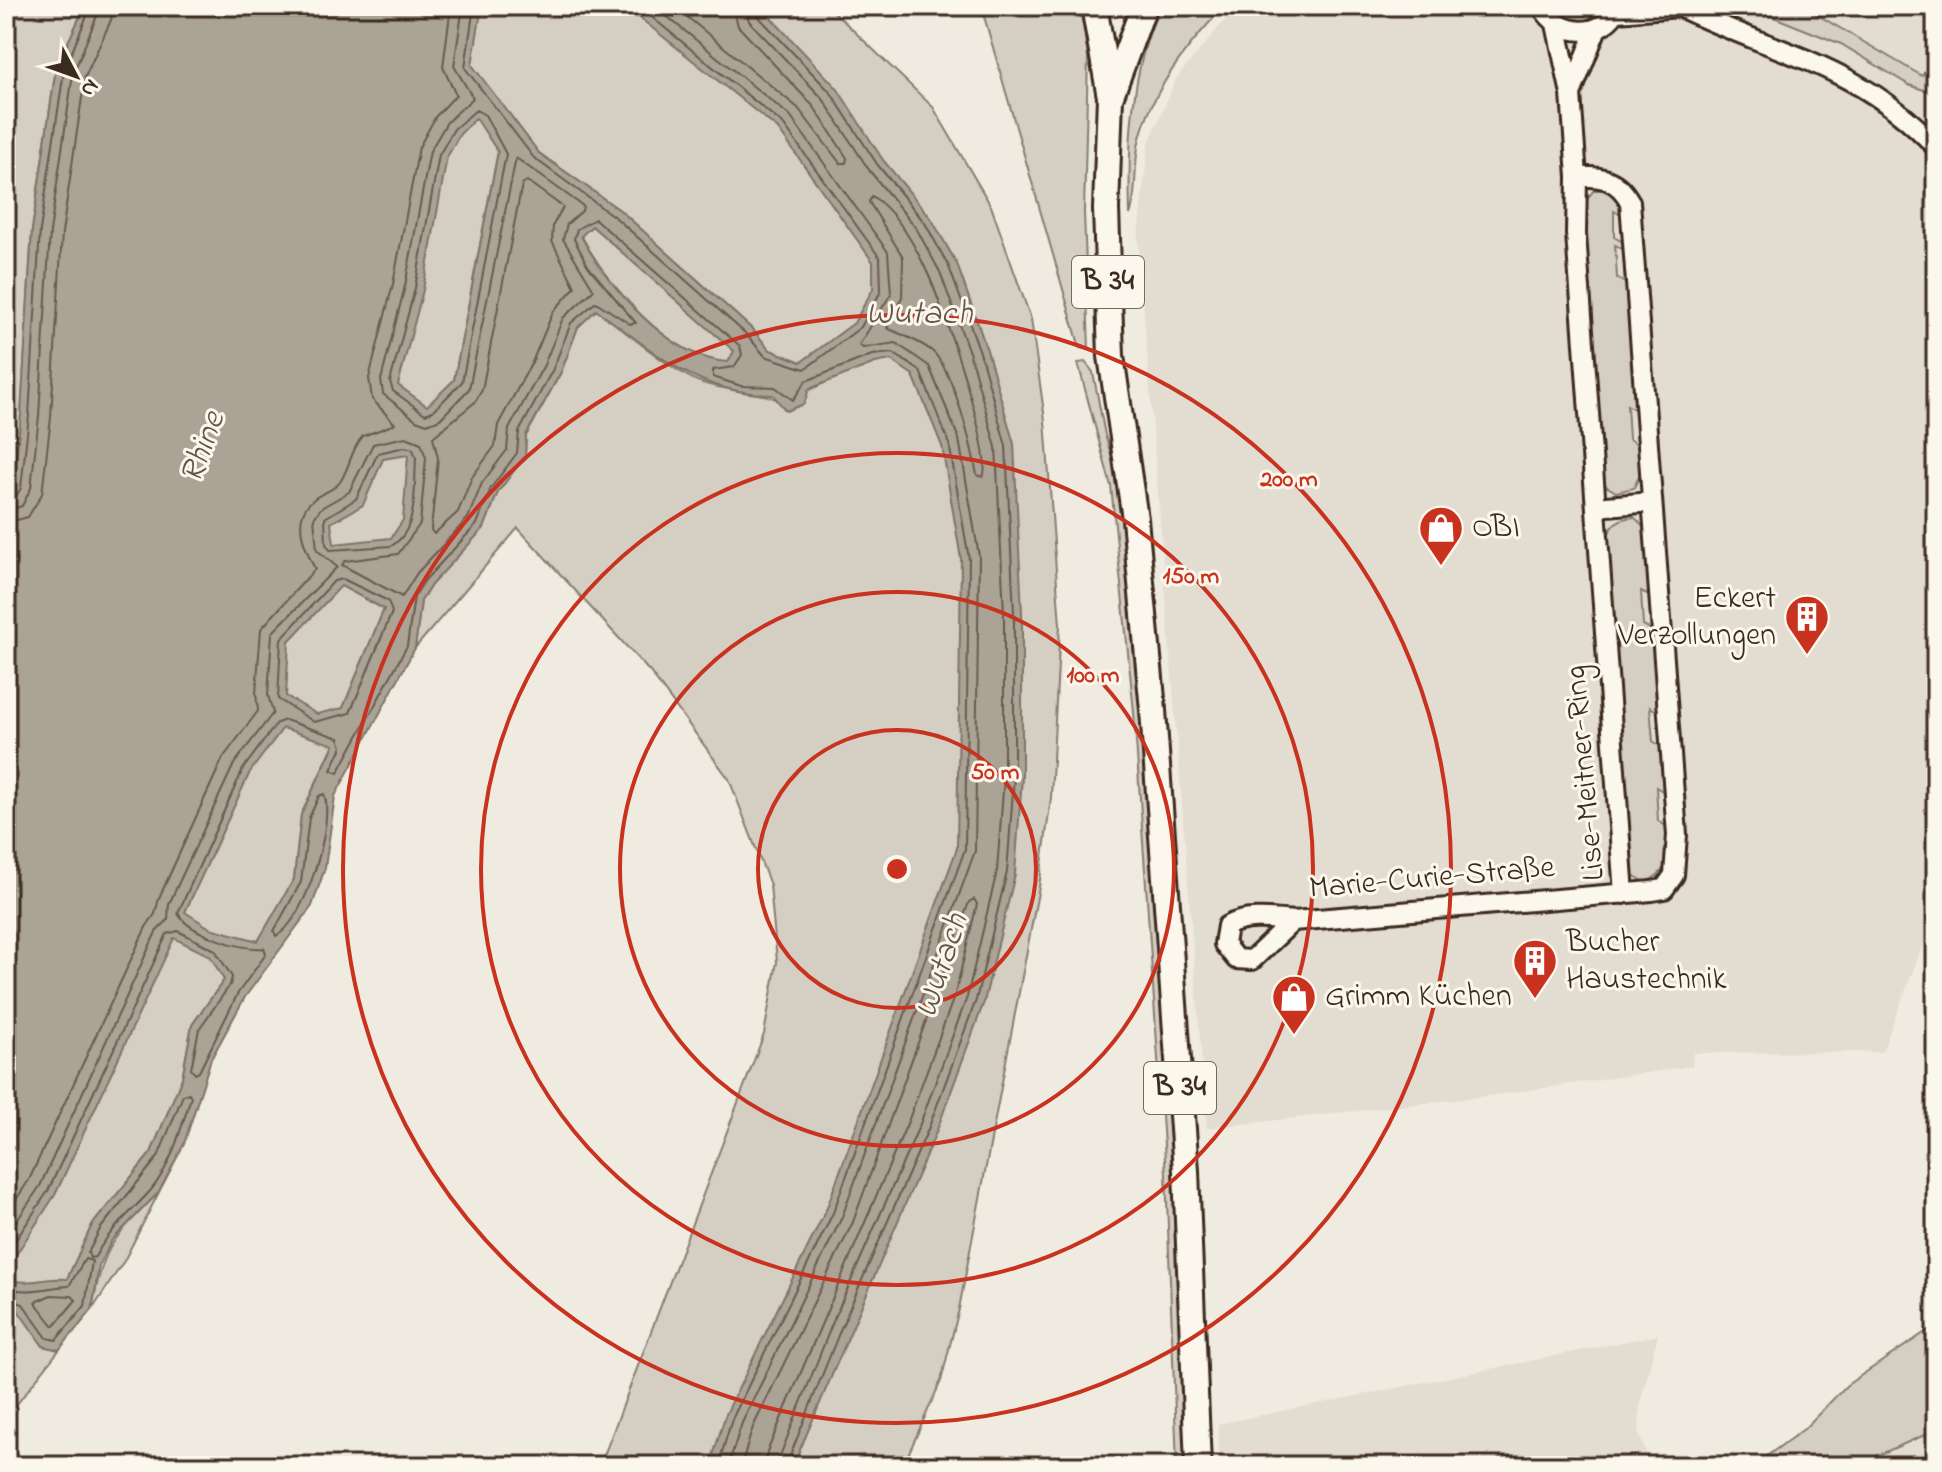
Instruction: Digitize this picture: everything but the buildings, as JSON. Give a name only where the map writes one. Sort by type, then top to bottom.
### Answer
[{"type":"main road","name":"B 34","points":[[1094,6],[1110,97],[1106,209],[1111,356],[1135,519],[1153,710],[1186,1171],[1198,1466]]},
{"type":"main road","name":"B 34","points":[[1110,97],[1144,6]]},
{"type":"street","points":[[1542,6],[1556,24],[1569,30],[1597,28],[1618,9],[1679,7],[1842,74],[1908,117],[1936,147]]},
{"type":"street","name":"Lise-Meitner-Ring","points":[[1556,24],[1571,94],[1577,177],[1576,234],[1624,894],[1664,889],[1674,875],[1677,835],[1630,202],[1622,187],[1600,176],[1577,177]]},
{"type":"street","name":"Lise-Meitner-Ring","points":[[1571,94],[1597,28]]},
{"type":"street","points":[[1596,507],[1651,502]]},
{"type":"street","name":"Marie-Curie-Straße","points":[[1293,921],[1624,894]]},
{"type":"shaded area","points":[[6,6],[85,6],[56,68],[32,230],[21,415],[13,487],[6,498]]},
{"type":"shaded area","points":[[320,6],[828,6],[933,107],[991,206],[1031,319],[1045,420],[1060,625],[1051,798],[1039,887],[959,1309],[941,1381],[903,1466],[600,1466],[764,1034],[777,962],[770,885],[729,779],[650,672],[518,528],[415,648],[421,601],[431,585],[484,528],[498,492],[525,456],[526,436],[561,372],[578,327],[596,310],[668,364],[704,383],[783,403],[826,382],[801,362],[770,350],[752,329],[621,211],[539,153],[498,99],[489,138],[498,151],[454,380],[434,400],[412,503],[369,601],[384,609],[343,708],[309,735],[334,744],[301,815],[294,879],[258,942],[222,932],[224,980],[192,1025],[182,1078],[151,1153],[92,1225],[67,1279],[43,1346],[59,1350],[6,1418],[6,953]]},
{"type":"shaded area","points":[[981,6],[1080,6],[1088,57],[1084,212],[1089,349],[1080,348]]},
{"type":"shaded area","points":[[1161,6],[1225,6],[1184,53],[1151,108],[1138,147],[1130,215],[1131,135],[1137,81]]},
{"type":"shaded area","points":[[1237,6],[1936,6],[1936,911],[1882,1052],[1693,1053],[1692,1066],[1496,1095],[1207,1128],[1138,236],[1148,145],[1177,77]]},
{"type":"shaded area","points":[[1746,6],[1802,6],[1922,76],[1930,63],[1936,64],[1936,94],[1909,85],[1841,44]]},
{"type":"shaded area","points":[[1594,190],[1609,190],[1622,203],[1626,218],[1614,211],[1614,237],[1628,245],[1628,252],[1615,245],[1617,278],[1631,287],[1641,413],[1627,405],[1629,439],[1643,448],[1642,469],[1634,488],[1616,492],[1606,486],[1599,463],[1582,221],[1587,199]]},
{"type":"shaded area","points":[[592,226],[735,351],[728,363],[684,348],[642,316],[607,276],[581,235]]},
{"type":"shaded area","points":[[1085,362],[1093,372],[1105,435],[1119,479],[1144,713],[1174,1174],[1185,1466],[1177,1466],[1166,1174],[1134,712],[1111,486],[1078,363]]},
{"type":"shaded area","points":[[1634,517],[1646,533],[1652,554],[1655,598],[1641,591],[1643,625],[1657,633],[1664,715],[1650,707],[1653,741],[1666,750],[1669,795],[1656,787],[1658,821],[1672,830],[1663,868],[1645,882],[1633,875],[1628,857],[1604,552],[1615,523]]},
{"type":"shaded area","points":[[159,1192],[124,1261],[92,1310],[106,1256],[121,1232]]},
{"type":"shaded area","points":[[1936,1325],[1936,1430],[1876,1456],[1870,1466],[1753,1466],[1804,1429],[1847,1385]]},
{"type":"shaded area","points":[[1658,1335],[1640,1403],[1639,1435],[1652,1466],[1220,1466],[1218,1424]]},
{"type":"shaded area","points":[[1936,1430],[1936,1466],[1870,1466],[1876,1456]]},
{"type":"water","points":[[85,6],[482,6],[472,65],[539,153],[621,211],[752,329],[770,350],[801,362],[854,323],[873,289],[873,262],[778,129],[625,6],[760,6],[837,88],[883,160],[931,218],[957,264],[987,350],[1014,444],[1022,613],[1022,777],[1015,874],[984,1002],[937,1130],[793,1466],[710,1466],[725,1416],[826,1210],[957,848],[961,559],[942,446],[913,375],[891,360],[875,363],[809,389],[804,404],[786,411],[773,395],[720,387],[678,368],[596,310],[578,327],[561,372],[526,435],[525,456],[498,492],[484,528],[431,585],[421,601],[415,648],[335,796],[325,868],[312,906],[245,997],[211,1059],[184,1144],[159,1192],[112,1240],[99,1266],[92,1310],[59,1350],[43,1346],[17,1309],[6,1305],[6,1279],[21,1282],[67,1279],[92,1225],[151,1153],[182,1078],[192,1025],[224,980],[210,956],[174,938],[55,1195],[6,1270],[6,498],[13,487],[21,415],[32,230],[56,68]],"holes":[[[476,118],[498,152],[454,380],[427,406],[398,385],[423,290],[447,157],[460,134]],[[592,226],[734,351],[728,362],[706,358],[662,334],[623,297],[581,236]],[[408,455],[403,520],[391,538],[334,544],[331,523],[363,505],[383,459]],[[341,586],[384,609],[343,708],[317,714],[286,696],[289,641]],[[283,728],[334,745],[301,815],[294,879],[258,941],[210,928],[185,912],[250,772]]]},
{"type":"place","name":"OBI","points":[[1441,567]]},
{"type":"place","name":"Eckert Verzollungen","points":[[1807,656]]},
{"type":"place","name":"Bucher Haustechnik","points":[[1535,1000]]},
{"type":"place","name":"Grimm Küchen","points":[[1294,1036]]},
{"type":"water label","name":"Wutach","points":[[919,315]]},
{"type":"water label","name":"Rhine","points":[[204,448]]},
{"type":"water label","name":"Wutach","points":[[943,966]]}]
